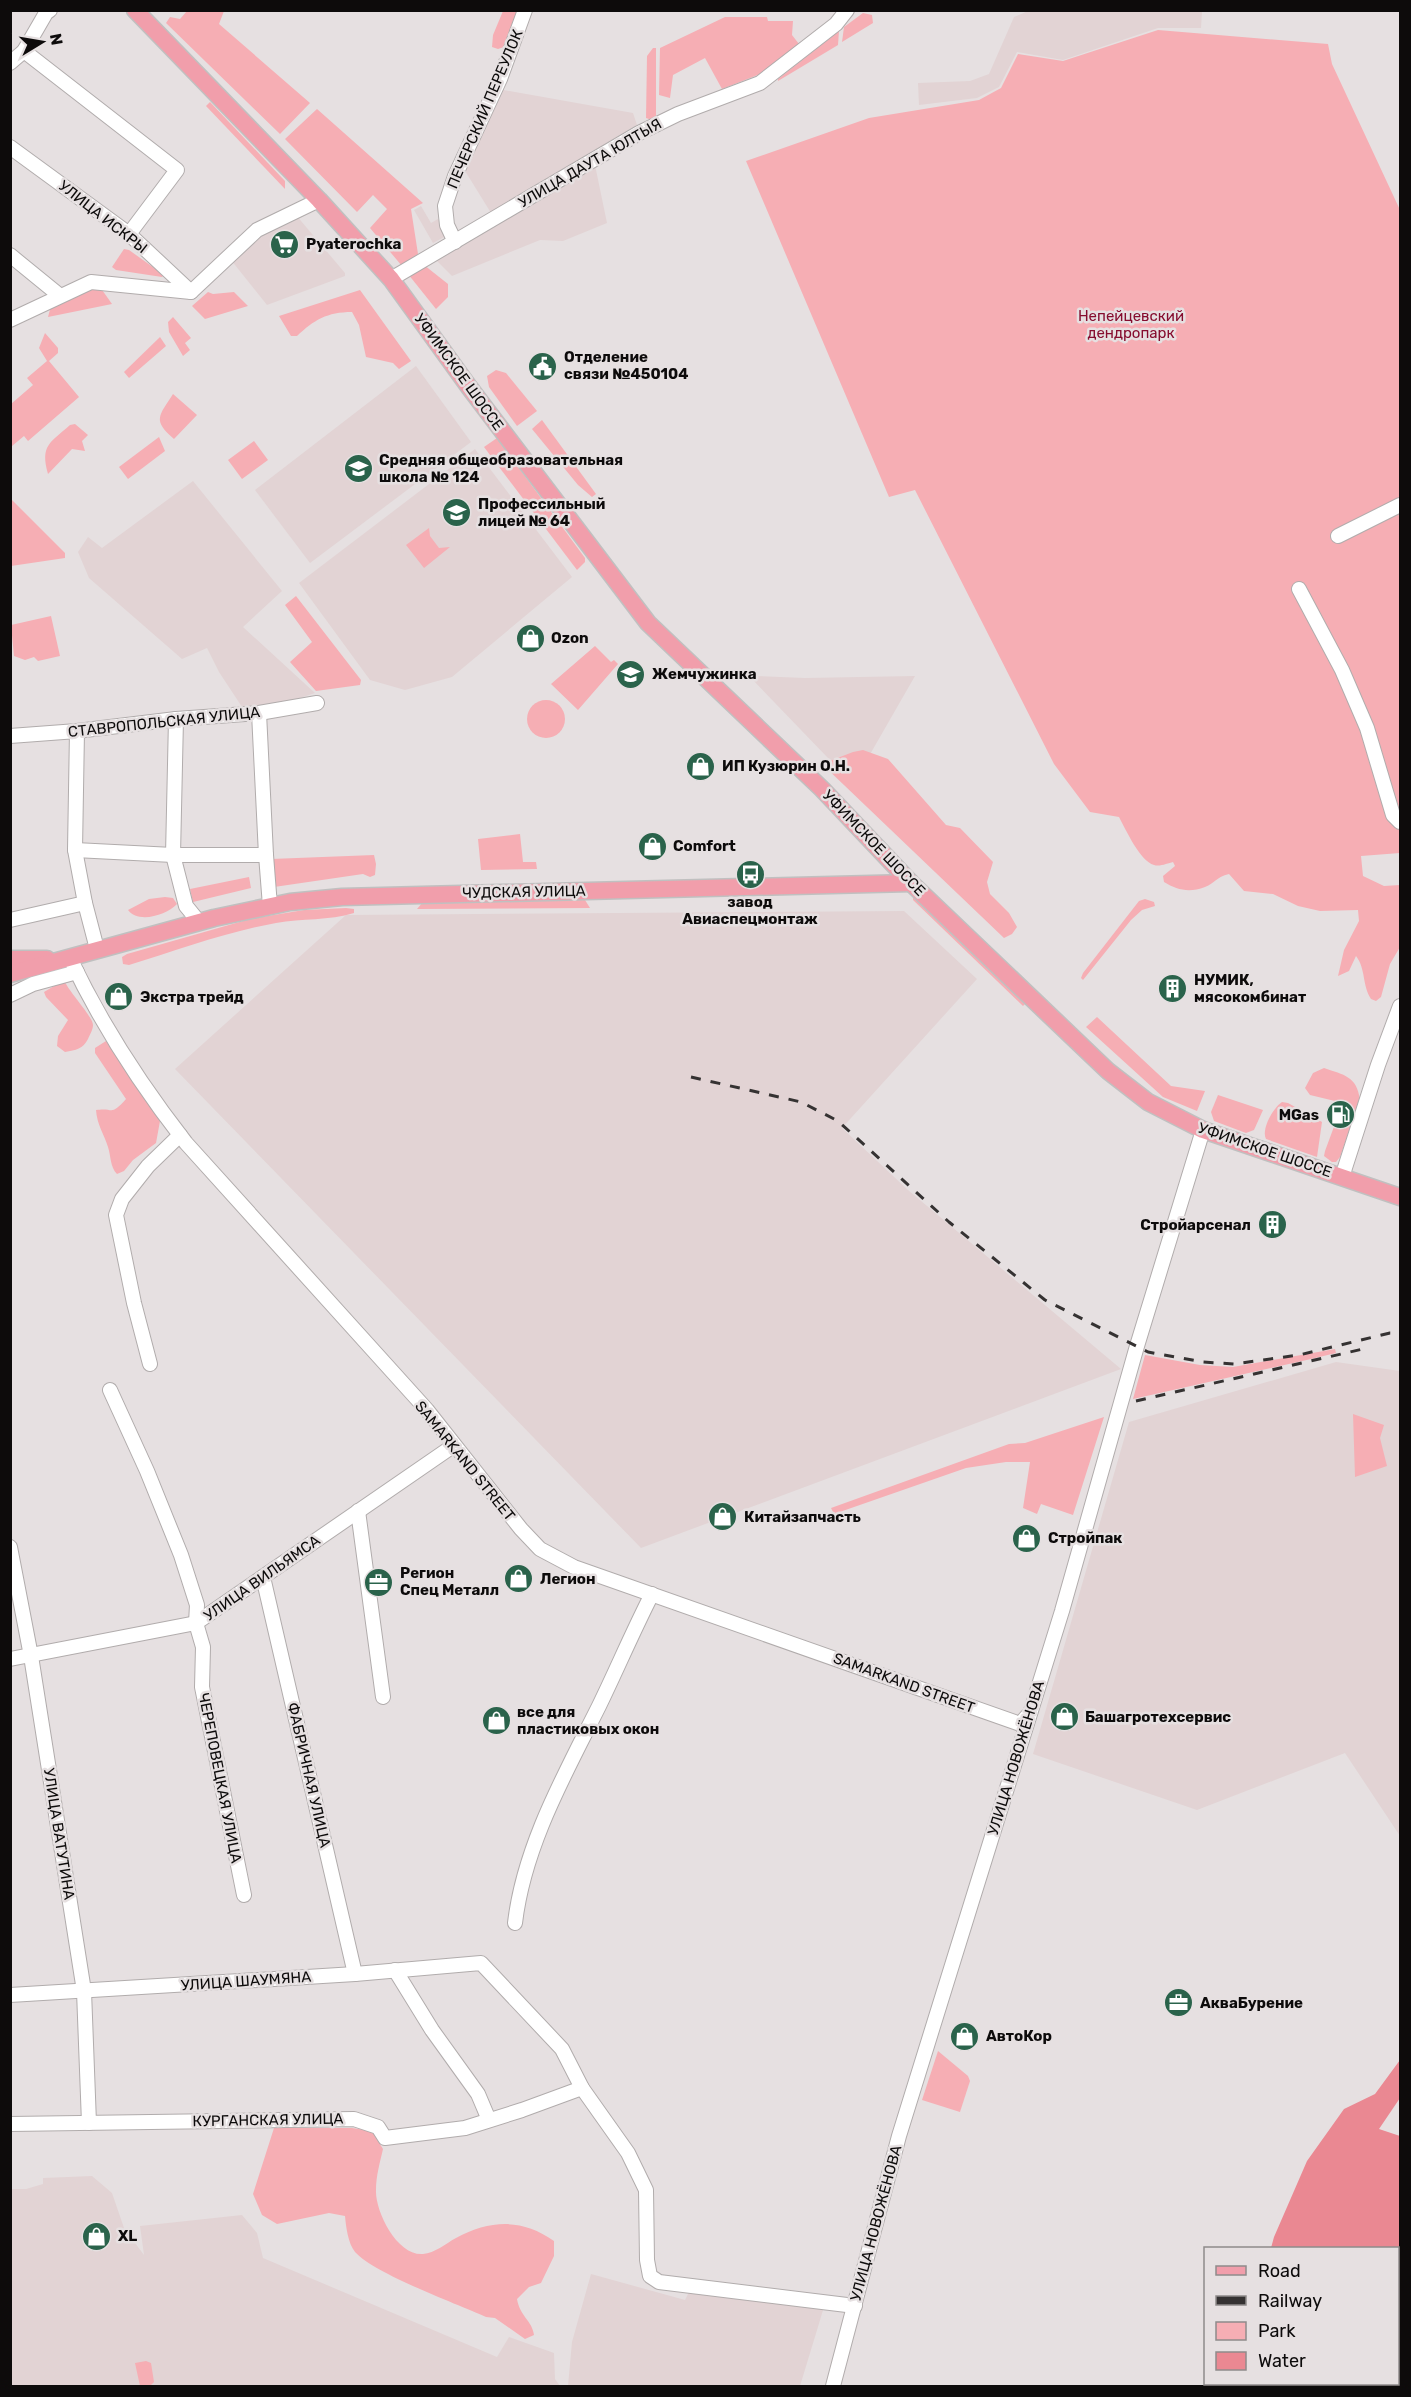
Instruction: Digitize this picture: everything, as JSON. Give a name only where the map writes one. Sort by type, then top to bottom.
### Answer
[{"type":"main road","name":"УФИМСКОЕ ШОССЕ","points":[[135,10],[392,279],[468,387],[648,623],[822,789],[911,883],[1108,1071],[1148,1102],[1203,1130],[1401,1197]]},
{"type":"main road","name":"ЧУДСКАЯ УЛИЦА","points":[[71,963],[97,950],[199,922],[270,906],[342,897],[911,883]]},
{"type":"main road","points":[[10,959],[71,963]]},
{"type":"main road","points":[[10,974],[71,963]]},
{"type":"street","points":[[10,63],[24,51],[50,10]]},
{"type":"street","name":"ПЕЧЕРСКИЙ ПЕРЕУЛОК","points":[[455,242],[447,225],[445,206],[456,176],[500,79],[525,10]]},
{"type":"street","name":"УЛИЦА ДАУТА ЮЛТЫЯ","points":[[392,279],[639,132],[678,114],[760,83],[836,24],[847,10]]},
{"type":"street","points":[[24,51],[177,170],[129,234]]},
{"type":"street","name":"УЛИЦА ИСКРЫ","points":[[10,147],[129,234],[191,292]]},
{"type":"street","points":[[10,320],[59,295],[91,282],[191,292],[257,230],[319,200]]},
{"type":"street","points":[[10,255],[59,295]]},
{"type":"street","points":[[1338,536],[1401,505]]},
{"type":"street","points":[[1299,589],[1342,670],[1367,728],[1393,815],[1401,822]]},
{"type":"street","name":"СТАВРОПОЛЬСКАЯ УЛИЦА","points":[[10,736],[259,713],[317,703]]},
{"type":"street","points":[[259,713],[270,906]]},
{"type":"street","points":[[176,719],[173,855],[186,906],[199,922]]},
{"type":"street","points":[[77,730],[75,850],[97,950]]},
{"type":"street","points":[[75,850],[173,855],[266,855]]},
{"type":"street","points":[[10,920],[85,903]]},
{"type":"street","points":[[10,995],[71,963]]},
{"type":"street","name":"SAMARKAND STREET","points":[[71,963],[99,1017],[126,1061],[180,1135],[426,1410],[540,1550],[574,1567],[1020,1724],[1030,1713]]},
{"type":"street","points":[[1342,1177],[1378,1065],[1401,1006]]},
{"type":"street","name":"УЛИЦА НОВОЖЁНОВА","points":[[833,2386],[899,2136],[1066,1600],[1137,1346],[1203,1130]]},
{"type":"street","points":[[150,1364],[134,1303],[116,1215],[122,1199],[148,1166],[180,1135]]},
{"type":"street","name":"ЧЕРЕПОВЕЦКАЯ УЛИЦА","points":[[110,1390],[147,1471],[181,1555],[196,1605],[196,1623],[203,1647],[202,1687],[244,1895]]},
{"type":"street","name":"УЛИЦА ВИЛЬЯМСА","points":[[10,1659],[196,1623],[453,1446]]},
{"type":"street","points":[[358,1511],[383,1696]]},
{"type":"street","name":"УЛИЦА ВАТУТИНА","points":[[10,1547],[30,1656],[84,1991],[89,2123]]},
{"type":"street","name":"ФАБРИЧНАЯ УЛИЦА","points":[[263,1577],[355,1974]]},
{"type":"street","points":[[515,1923],[519,1892],[554,1798],[652,1594]]},
{"type":"street","name":"УЛИЦА ШАУМЯНА","points":[[10,1995],[355,1974],[481,1963],[561,2049],[582,2088]]},
{"type":"street","points":[[394,1970],[432,2030],[478,2094],[489,2120]]},
{"type":"street","points":[[582,2088],[628,2153],[646,2190],[646,2260],[650,2276],[659,2282],[855,2306]]},
{"type":"street","name":"КУРГАНСКАЯ УЛИЦА","points":[[10,2124],[354,2119],[378,2127],[385,2138],[465,2128],[582,2088]]},
{"type":"shaded area","points":[[1185,10],[1202,12],[1201,28],[1158,28],[1063,60],[1017,52],[999,87],[977,98],[919,105],[918,83],[970,81],[989,74],[1014,17],[1028,11]]},
{"type":"shaded area","points":[[498,89],[633,113],[637,125],[491,213],[462,166]]},
{"type":"shaded area","points":[[595,165],[607,223],[563,241],[540,240],[452,276],[435,259]]},
{"type":"shaded area","points":[[421,206],[431,223],[438,219],[448,235],[433,243],[414,210]]},
{"type":"shaded area","points":[[296,215],[345,273],[345,276],[267,305],[231,260],[276,225]]},
{"type":"shaded area","name":"Средняя общеобразовательная школа № 124","points":[[416,366],[471,442],[310,563],[255,490]]},
{"type":"shaded area","name":"Профессильный лицей № 64","points":[[475,449],[572,577],[452,677],[405,690],[370,680],[299,583]]},
{"type":"shaded area","points":[[193,481],[282,591],[243,627],[315,693],[270,708],[244,710],[219,672],[207,648],[182,659],[89,578],[78,552],[88,537],[102,548]]},
{"type":"shaded area","points":[[755,676],[805,678],[915,676],[853,784],[751,678]]},
{"type":"shaded area","points":[[904,911],[977,979],[842,1128],[908,1190],[1121,1369],[641,1548],[175,1069],[346,915]]},
{"type":"shaded area","points":[[1336,1362],[1400,1371],[1400,1836],[1345,1753],[1197,1810],[1033,1754],[1129,1422]]},
{"type":"shaded area","points":[[92,2176],[112,2193],[124,2228],[144,2255],[140,2226],[242,2215],[257,2233],[263,2258],[497,2357],[509,2337],[554,2353],[555,2379],[560,2386],[11,2386],[10,2189],[26,2189],[43,2184],[43,2178]]},
{"type":"shaded area","points":[[591,2274],[685,2300],[691,2288],[824,2307],[800,2386],[568,2386],[572,2342]]},
{"type":"green space","points":[[187,11],[224,11],[219,24],[310,103],[280,134],[166,23],[170,17],[180,19]]},
{"type":"green space","points":[[503,11],[519,11],[504,47],[498,49],[492,47],[493,35]]},
{"type":"green space","points":[[863,13],[872,15],[873,23],[842,42],[844,27]]},
{"type":"green space","points":[[725,17],[767,17],[768,21],[793,21],[792,35],[799,44],[768,71],[722,89],[705,58],[673,75],[670,98],[659,95],[660,48]]},
{"type":"green space","name":"Непейцевский дендропарк","points":[[1158,30],[1328,44],[1332,64],[1400,210],[1400,853],[1361,856],[1363,876],[1384,886],[1400,885],[1400,947],[1390,964],[1381,997],[1376,1001],[1368,994],[1356,956],[1349,971],[1338,976],[1344,950],[1359,921],[1358,910],[1320,911],[1298,906],[1273,894],[1244,891],[1229,874],[1199,889],[1183,890],[1174,887],[1164,882],[1163,876],[1175,866],[1173,862],[1159,866],[1144,858],[1119,817],[1090,812],[1054,764],[915,490],[889,497],[746,161],[869,118],[979,100],[1001,88],[1018,54],[1063,61]]},
{"type":"green space","points":[[839,31],[838,45],[778,81],[778,79]]},
{"type":"green space","points":[[653,48],[656,48],[656,116],[652,120],[646,118],[647,56]]},
{"type":"green space","points":[[210,102],[285,181],[285,189],[206,106]]},
{"type":"green space","points":[[317,109],[423,203],[411,209],[418,254],[402,266],[370,228],[387,209],[373,195],[357,212],[285,139]]},
{"type":"green space","points":[[124,249],[129,250],[164,275],[162,277],[116,270],[112,267]]},
{"type":"green space","points":[[424,265],[448,284],[448,297],[436,309],[408,274]]},
{"type":"green space","points":[[100,287],[112,304],[48,317],[52,302],[85,288]]},
{"type":"green space","points":[[360,290],[411,361],[399,369],[393,363],[366,357],[359,325],[352,312],[322,318],[297,336],[291,336],[279,316]]},
{"type":"green space","points":[[208,292],[213,294],[234,292],[248,306],[205,319],[192,306]]},
{"type":"green space","points":[[173,317],[191,338],[185,343],[190,350],[183,356],[169,332],[168,322]]},
{"type":"green space","points":[[45,333],[58,348],[58,353],[49,361],[79,397],[28,441],[24,436],[12,446],[10,445],[11,404],[33,385],[27,378],[47,361],[39,348]]},
{"type":"green space","points":[[160,337],[166,346],[129,378],[124,372]]},
{"type":"green space","points":[[496,370],[506,373],[537,411],[517,426],[489,387],[487,376]]},
{"type":"green space","points":[[173,394],[197,415],[174,439],[160,422],[161,413]]},
{"type":"green space","points":[[542,420],[596,494],[592,497],[578,485],[532,429]]},
{"type":"green space","points":[[75,424],[88,435],[82,441],[85,451],[72,449],[48,474],[45,457],[48,445],[70,425]]},
{"type":"green space","points":[[159,437],[165,451],[128,479],[119,467]]},
{"type":"green space","points":[[497,438],[585,558],[585,562],[577,570],[484,447]]},
{"type":"green space","points":[[254,441],[268,460],[242,479],[228,460]]},
{"type":"green space","points":[[11,499],[65,553],[65,558],[11,566]]},
{"type":"green space","points":[[429,528],[430,536],[439,548],[450,547],[424,568],[406,545]]},
{"type":"green space","points":[[296,596],[361,680],[360,685],[316,691],[290,662],[312,642],[285,605]]},
{"type":"green space","points":[[51,616],[60,656],[38,661],[34,657],[25,660],[14,656],[11,625]]},
{"type":"green space","points":[[595,646],[611,662],[614,660],[618,664],[578,710],[551,684]]},
{"type":"green space","points":[[546,700],[553,701],[559,706],[564,712],[564,726],[559,732],[553,737],[546,738],[539,737],[533,732],[528,726],[527,719],[528,712],[533,706],[539,701]]},
{"type":"green space","points":[[863,750],[888,759],[946,825],[960,828],[993,862],[987,882],[990,894],[1009,913],[1017,927],[1012,934],[1004,938],[822,764]]},
{"type":"green space","points":[[520,834],[523,862],[536,862],[537,869],[481,870],[478,839]]},
{"type":"green space","points":[[374,855],[375,875],[370,877],[363,874],[274,887],[271,859]]},
{"type":"green space","points":[[249,877],[251,888],[193,902],[190,889]]},
{"type":"green space","points":[[913,895],[1027,1002],[1023,1006],[913,900]]},
{"type":"green space","points":[[173,898],[177,904],[167,912],[138,917],[128,910],[149,899]]},
{"type":"green space","points":[[1145,899],[1154,902],[1155,906],[1142,910],[1131,920],[1083,980],[1081,978],[1083,973],[1139,901]]},
{"type":"green space","points":[[585,900],[590,908],[417,909],[423,902]]},
{"type":"green space","points":[[354,909],[354,913],[257,927],[220,936],[129,965],[123,964],[122,957],[127,954],[250,919],[304,910]]},
{"type":"green space","points":[[65,982],[93,1025],[84,1045],[76,1050],[65,1052],[57,1046],[58,1036],[68,1020],[44,992]]},
{"type":"green space","points":[[1097,1017],[1171,1086],[1205,1091],[1197,1111],[1163,1097],[1086,1027]]},
{"type":"green space","points":[[106,1041],[160,1121],[156,1143],[133,1160],[124,1171],[117,1174],[112,1165],[96,1110],[114,1110],[126,1099],[95,1053],[95,1048]]},
{"type":"green space","points":[[1324,1068],[1353,1081],[1360,1100],[1340,1157],[1336,1162],[1324,1156],[1342,1105],[1339,1102],[1310,1095],[1305,1088],[1313,1073]]},
{"type":"green space","points":[[1218,1095],[1263,1110],[1254,1130],[1246,1133],[1214,1121],[1211,1112]]},
{"type":"green space","points":[[1282,1102],[1322,1122],[1317,1157],[1266,1139],[1265,1130],[1269,1119]]},
{"type":"green space","points":[[1335,1349],[1336,1353],[1133,1399],[1145,1355],[1200,1365],[1233,1367]]},
{"type":"green space","points":[[1353,1414],[1384,1425],[1380,1438],[1387,1466],[1355,1477]]},
{"type":"green space","points":[[1104,1417],[1073,1515],[1041,1504],[1037,1514],[1023,1508],[1030,1462],[1006,1462],[966,1468],[834,1514],[831,1508],[1009,1444],[1025,1443]]},
{"type":"green space","points":[[938,2051],[968,2076],[970,2081],[960,2112],[922,2100]]},
{"type":"green space","points":[[274,2128],[352,2128],[372,2131],[383,2149],[376,2185],[379,2209],[389,2231],[396,2240],[413,2253],[432,2252],[469,2232],[494,2225],[518,2225],[530,2228],[554,2241],[554,2256],[541,2283],[529,2287],[517,2299],[534,2335],[525,2339],[495,2318],[486,2317],[416,2288],[365,2261],[355,2252],[351,2244],[345,2216],[329,2213],[277,2224],[262,2215],[253,2194]]},
{"type":"green space","points":[[146,2361],[151,2363],[154,2382],[151,2385],[140,2386],[135,2363]]},
{"type":"water","points":[[1400,2060],[1400,2098],[1379,2129],[1400,2136],[1400,2386],[1237,2386],[1399,2385],[1399,2247],[1271,2247],[1307,2161],[1344,2109],[1375,2094]]},
{"type":"railway","points":[[691,1077],[801,1102],[838,1121],[949,1222],[1045,1300],[1148,1352],[1203,1362],[1234,1364],[1299,1355],[1390,1333],[1400,1333]]},
{"type":"railway","points":[[1136,1401],[1363,1349]]},
{"type":"place","name":"Pyaterochka","points":[[285,244]]},
{"type":"place","name":"Отделение связи №450104","points":[[543,366]]},
{"type":"place","name":"Средняя общеобразовательная школа № 124","points":[[358,469]]},
{"type":"place","name":"Профессильный лицей № 64","points":[[457,513]]},
{"type":"place","name":"Ozon","points":[[530,638]]},
{"type":"place","name":"Жемчужинка","points":[[631,674]]},
{"type":"place","name":"ИП Кузюрин О.Н.","points":[[701,766]]},
{"type":"place","name":"Comfort","points":[[652,846]]},
{"type":"place","name":"завод Авиаспецмонтаж","points":[[750,875]]},
{"type":"place","name":"НУМИК, мясокомбинат","points":[[1173,989]]},
{"type":"place","name":"Экстра трейд","points":[[119,997]]},
{"type":"place","name":"MGas","points":[[1340,1115]]},
{"type":"place","name":"Стройарсенал","points":[[1272,1225]]},
{"type":"place","name":"Китайзапчасть","points":[[723,1517]]},
{"type":"place","name":"Стройпак","points":[[1027,1538]]},
{"type":"place","name":"Легион","points":[[519,1579]]},
{"type":"place","name":"Регион Спец Металл","points":[[379,1582]]},
{"type":"place","name":"Башагротехсервис","points":[[1064,1717]]},
{"type":"place","name":"все для пластиковых окон","points":[[496,1721]]},
{"type":"place","name":"АкваБурение","points":[[1179,2003]]},
{"type":"place","name":"АвтоКор","points":[[965,2036]]},
{"type":"place","name":"XL","points":[[97,2236]]}]
